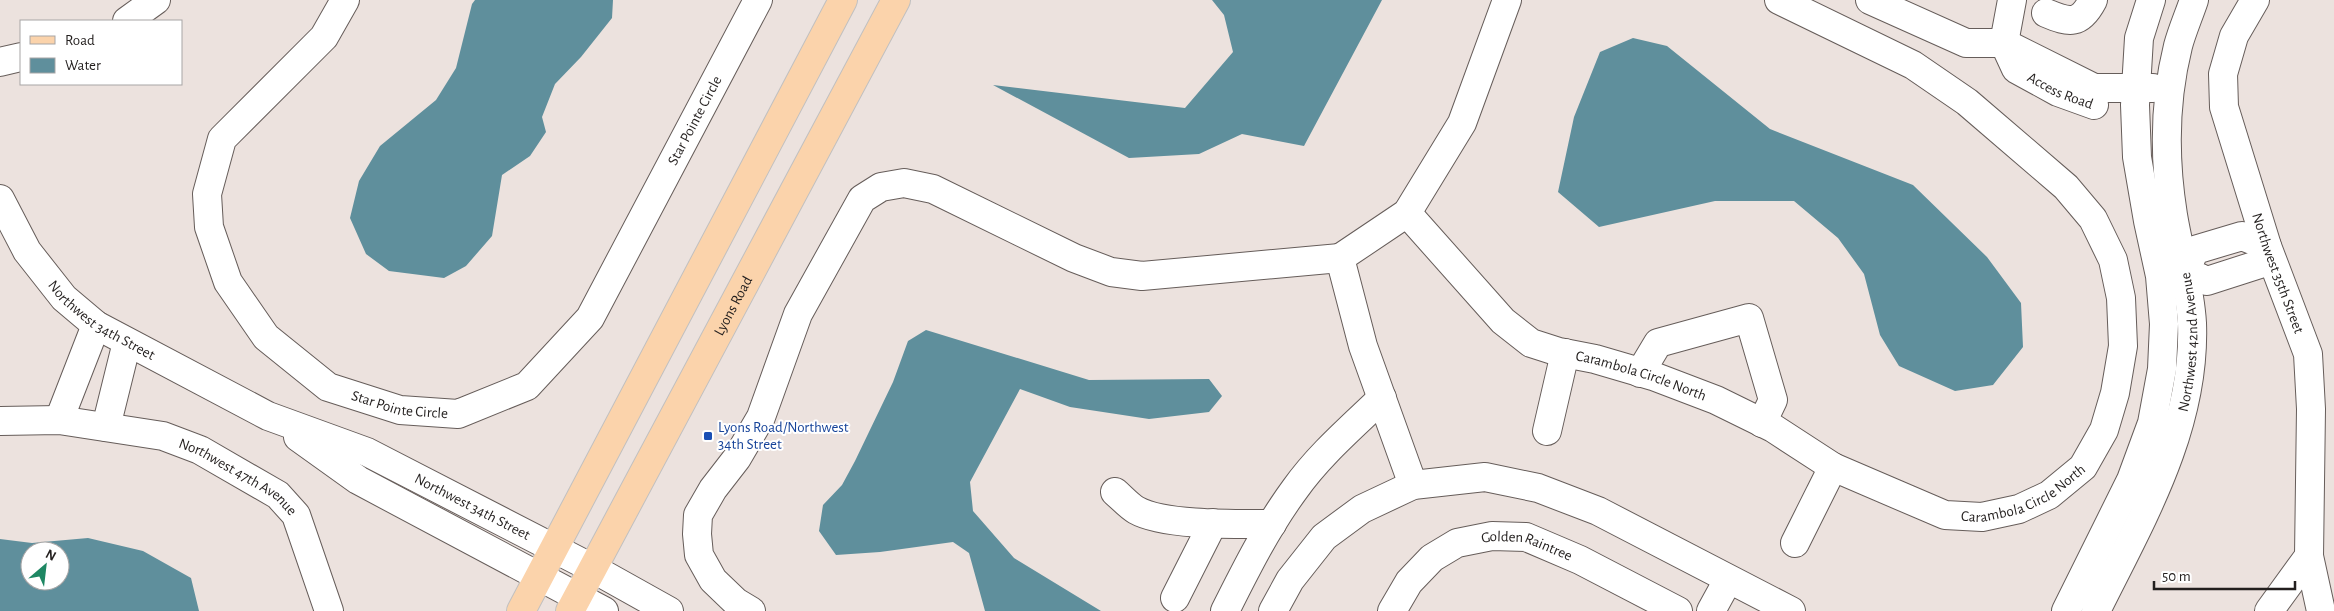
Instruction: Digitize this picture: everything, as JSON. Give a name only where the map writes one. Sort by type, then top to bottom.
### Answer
[{"type":"main road","points":[[521,611],[843,0]]},
{"type":"main road","name":"Lyons Road","points":[[573,604],[896,0]]},
{"type":"street","points":[[128,20],[156,0]]},
{"type":"street","name":"Star Pointe Circle","points":[[345,0],[324,37],[222,140],[207,194],[209,228],[228,282],[266,337],[328,387],[400,410],[458,414],[527,386],[590,318],[758,0]]},
{"type":"street","points":[[751,611],[736,602],[713,580],[699,555],[698,516],[713,489],[737,458],[760,417],[798,314],[862,199],[881,187],[904,184],[933,189],[1074,258],[1111,272],[1142,276],[1340,258],[1407,213],[1462,123],[1507,0]]},
{"type":"street","name":"Carambola Circle North","points":[[1407,213],[1503,321],[1531,342],[1640,373],[1716,400],[1762,423],[1833,467],[1945,515],[1982,517],[2019,509],[2049,495],[2083,467],[2104,430],[2115,393],[2123,346],[2121,298],[2113,260],[2093,218],[2059,181],[1967,102],[1913,65],[1779,0]]},
{"type":"street","points":[[1870,0],[1966,43],[2004,43],[2011,8],[2051,7],[2064,21],[2078,20],[2093,0]]},
{"type":"street","name":"Northwest 42nd Avenue","points":[[2096,611],[2155,492],[2178,432],[2189,373],[2192,323],[2173,273],[2148,221],[2137,157],[2135,96],[2139,38],[2151,0]]},
{"type":"street","name":"Northwest 42nd Avenue","points":[[2066,611],[2131,480],[2152,424],[2162,369],[2164,324],[2173,273],[2173,216],[2166,161],[2169,97],[2178,45],[2194,0]]},
{"type":"street","name":"Northwest 35th Street","points":[[2255,0],[2234,36],[2222,74],[2224,107],[2267,246],[2308,354],[2311,409],[2309,556],[2321,611]]},
{"type":"street","name":"Access Road","points":[[2004,43],[2016,69],[2058,92],[2090,104],[2135,96],[2169,97]]},
{"type":"street","points":[[0,62],[20,57]]},
{"type":"street","name":"Northwest 34th Street","points":[[0,200],[26,251],[64,298],[96,325],[268,416],[367,452],[592,568],[669,611]]},
{"type":"street","points":[[2173,273],[2195,250],[2242,236],[2267,246]]},
{"type":"street","points":[[1340,258],[1363,346],[1413,485]]},
{"type":"street","points":[[1640,373],[1658,342],[1749,318],[1773,400],[1762,423]]},
{"type":"street","points":[[59,420],[96,325]]},
{"type":"street","points":[[106,427],[127,342]]},
{"type":"street","points":[[1546,431],[1565,353]]},
{"type":"street","points":[[1225,611],[1261,541],[1296,488],[1329,449],[1382,398]]},
{"type":"street","name":"Northwest 34th Street","points":[[268,416],[358,480],[540,577],[573,604],[604,611]]},
{"type":"street","name":"Northwest 47th Avenue","points":[[0,421],[59,420],[163,436],[200,450],[278,495],[296,515],[329,611]]},
{"type":"street","points":[[1795,543],[1833,467]]},
{"type":"street","points":[[1273,611],[1290,580],[1324,537],[1362,509],[1413,485],[1485,477],[1538,488],[1598,511],[1728,580],[1757,604],[1790,611]]},
{"type":"street","points":[[1115,492],[1136,510],[1160,518],[1213,523],[1272,524]]},
{"type":"street","points":[[1175,598],[1213,523]]},
{"type":"street","name":"Golden Raintree","points":[[1392,611],[1409,582],[1432,558],[1458,543],[1492,536],[1526,537],[1580,560],[1678,611]]},
{"type":"street","points":[[2269,611],[2309,556]]},
{"type":"street","points":[[1711,611],[1728,580]]},
{"type":"water","points":[[475,0],[613,0],[612,18],[581,57],[555,84],[542,117],[546,132],[530,156],[502,175],[492,236],[466,266],[444,278],[389,271],[366,254],[350,218],[359,181],[380,146],[436,100],[456,68],[472,4]]},
{"type":"water","points":[[1212,0],[1382,0],[1304,146],[1242,134],[1199,154],[1129,158],[993,85],[1185,108],[1233,52],[1224,15]]},
{"type":"water","points":[[1633,38],[1667,46],[1770,129],[1913,185],[1987,257],[2021,303],[2023,347],[1993,385],[1955,391],[1899,366],[1880,335],[1864,274],[1838,238],[1794,201],[1715,201],[1599,227],[1558,192],[1574,117],[1600,52]]},
{"type":"water","points":[[926,330],[1089,380],[1209,379],[1222,396],[1209,412],[1149,419],[1070,407],[1020,389],[970,482],[973,511],[1014,558],[1101,611],[985,611],[969,553],[953,542],[880,552],[836,555],[819,531],[823,505],[842,485],[855,461],[893,382],[908,341]]},
{"type":"water","points":[[88,538],[143,551],[191,578],[199,611],[0,611],[0,539],[20,542],[20,591],[70,591],[70,541],[54,541]]},
{"type":"place","name":"Lyons Road/Northwest 34th Street","points":[[708,436]]}]
